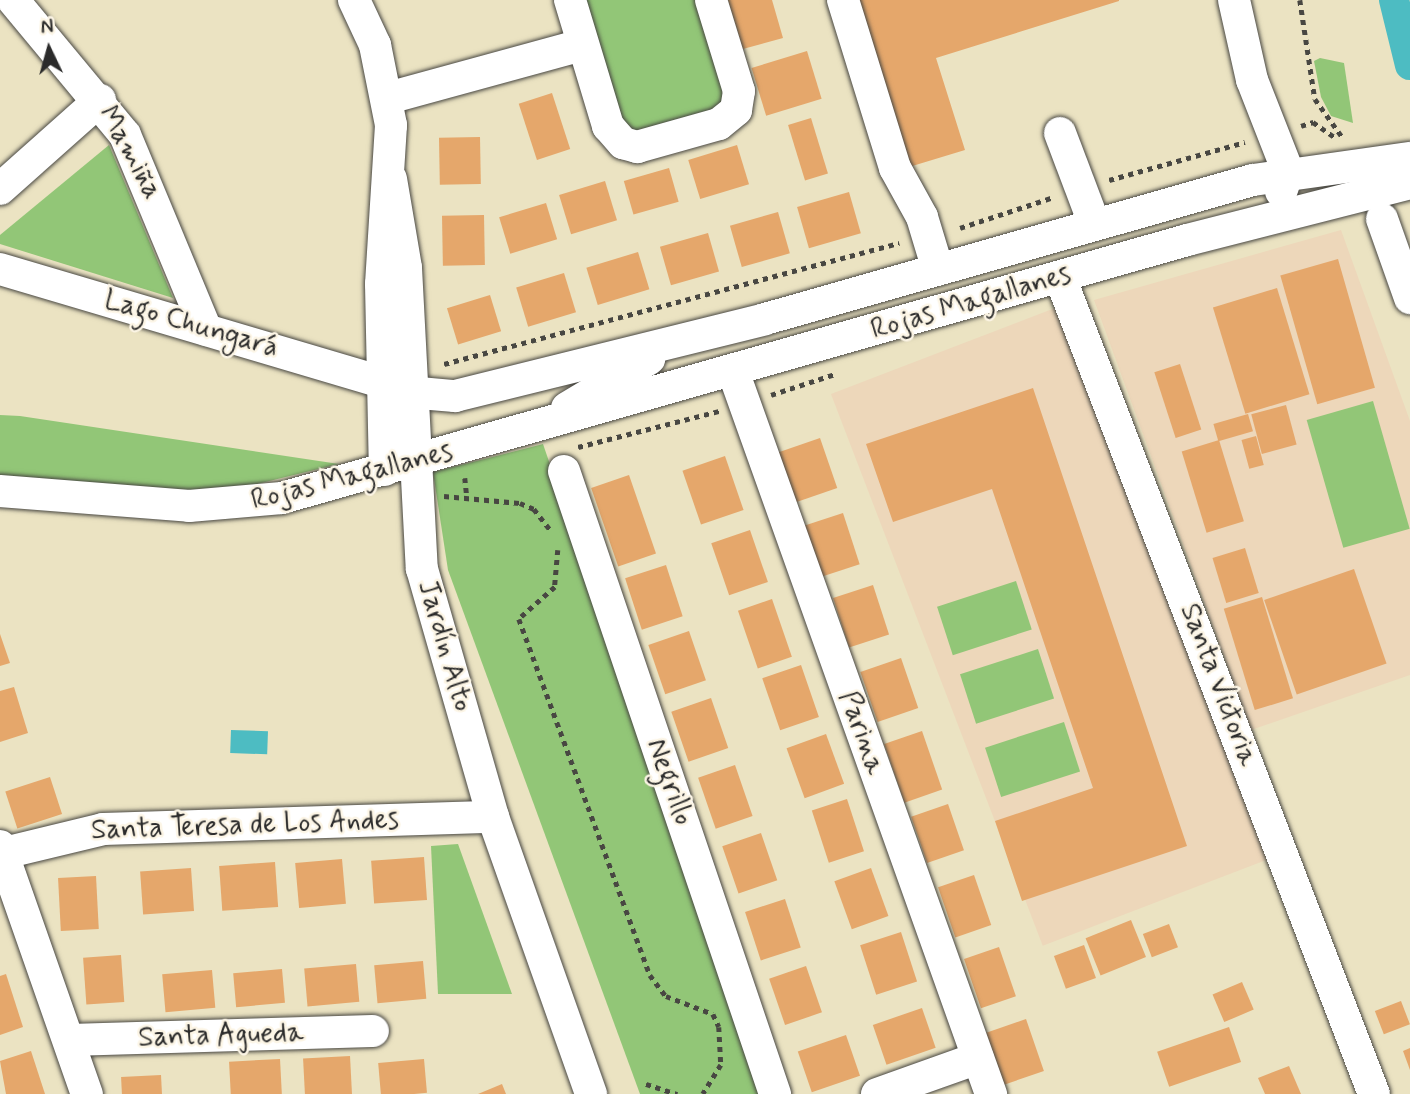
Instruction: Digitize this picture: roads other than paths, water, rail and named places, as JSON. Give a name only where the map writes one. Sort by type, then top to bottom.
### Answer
[{"type":"street","name":"Mamiña","points":[[13,0],[100,100],[146,173],[206,330]]},
{"type":"street","name":"Jardín Alto","points":[[355,0],[388,99],[391,179],[382,252],[404,476],[422,569],[493,817],[591,1094]]},
{"type":"street","points":[[570,0],[608,126],[623,144],[645,146],[719,124],[732,116],[739,97],[711,0]]},
{"type":"street","points":[[843,0],[895,168],[928,235],[938,270]]},
{"type":"street","points":[[1234,0],[1252,80],[1288,172],[1272,218]]},
{"type":"street","points":[[388,99],[582,45]]},
{"type":"street","points":[[0,189],[100,100]]},
{"type":"street","points":[[1060,133],[1094,223]]},
{"type":"street","name":"Rojas Magallanes","points":[[395,386],[455,396],[765,319],[1094,223],[1288,172],[1354,169],[1407,171]]},
{"type":"street","name":"Rojas Magallanes","points":[[0,491],[222,506],[404,476],[534,428],[1186,240],[1272,218],[1407,171]]},
{"type":"street","points":[[1167,203],[1185,217],[1186,240]]},
{"type":"street","points":[[1382,219],[1410,298]]},
{"type":"street","name":"Lago Chungará","points":[[0,269],[395,386]]},
{"type":"street","name":"Santa Victoria","points":[[1060,277],[1374,1094]]},
{"type":"street","points":[[733,371],[765,319]]},
{"type":"street","name":"Rojas Magallanes","points":[[534,428],[698,336]]},
{"type":"street","name":"Parina","points":[[733,371],[991,1094]]},
{"type":"street","name":"Negrillo","points":[[564,471],[775,1094]]},
{"type":"street","name":"Santa Teresa de Los Andes","points":[[1,851],[103,829],[493,817]]},
{"type":"street","points":[[1,851],[88,1094]]},
{"type":"street","name":"Santa Agueda","points":[[69,1040],[373,1031]]},
{"type":"street","points":[[877,1094],[978,1058]]},
{"type":"water","points":[[231,730],[268,731],[267,754],[230,753]]},
{"type":"waterway","points":[[1394,0],[1410,65]]}]
